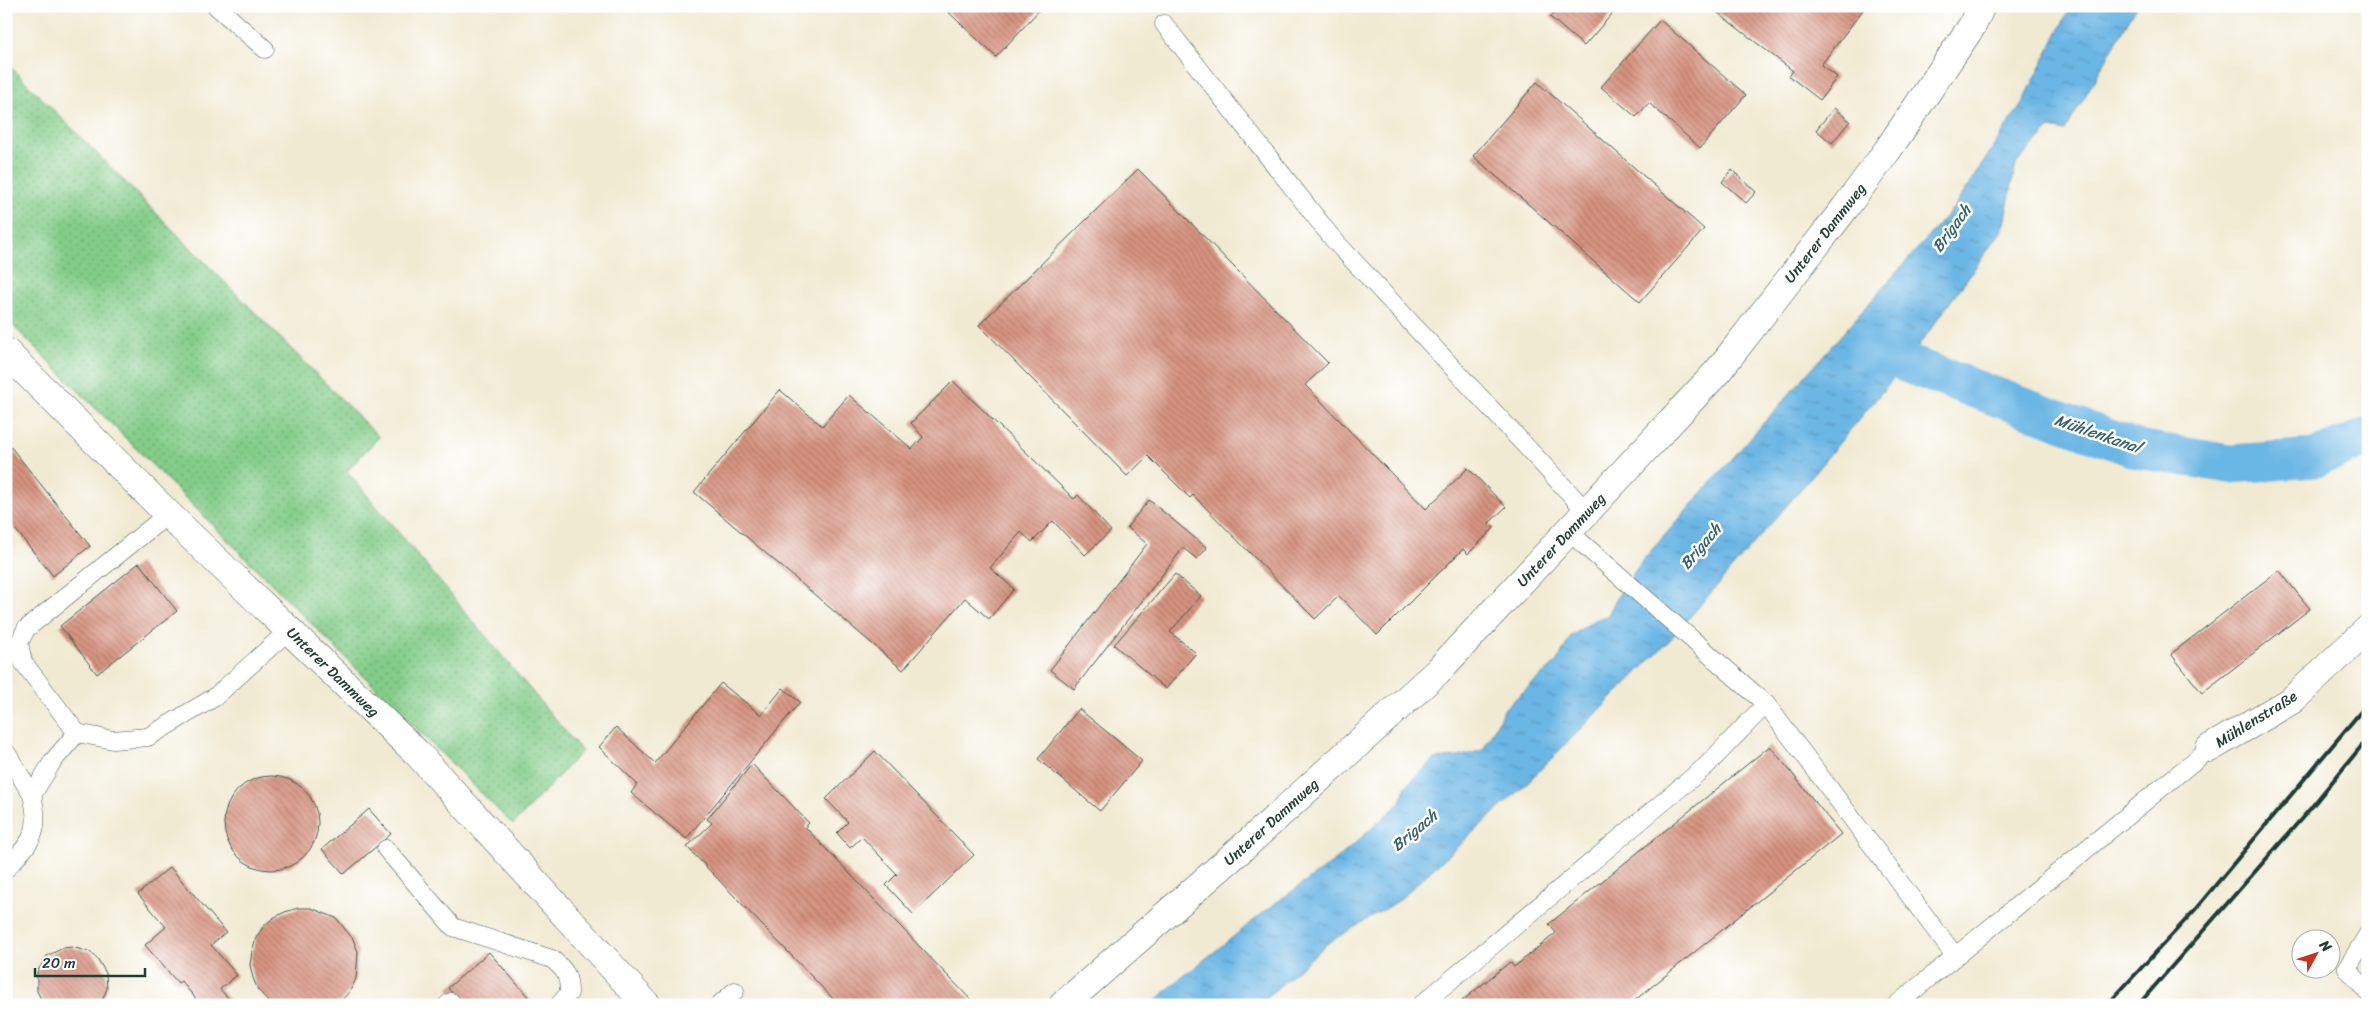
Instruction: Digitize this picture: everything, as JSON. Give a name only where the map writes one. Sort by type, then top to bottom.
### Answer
[{"type":"street","name":"Unterer Dammweg","points":[[1064,1005],[1249,842],[1437,672],[1718,371],[1839,216],[1887,151],[1972,26],[1981,6]]},
{"type":"street","name":"Unterer Dammweg","points":[[6,352],[168,514],[418,754],[647,1005]]},
{"type":"street","name":"Mühlenstraße","points":[[2210,748],[2292,700],[2368,629]]},
{"type":"lane","points":[[216,6],[265,49]]},
{"type":"lane","points":[[1164,24],[1333,240],[1587,512]]},
{"type":"lane","points":[[168,514],[26,629],[18,642],[23,662],[77,733],[114,740],[148,737],[215,697],[289,630]]},
{"type":"lane","points":[[1568,532],[1766,704],[1955,956]]},
{"type":"lane","points":[[1421,1005],[1706,766],[1766,704]]},
{"type":"lane","points":[[32,795],[53,761],[77,733]]},
{"type":"lane","points":[[1896,1005],[2210,748]]},
{"type":"lane","points":[[6,752],[32,795],[37,816],[32,839],[6,869]]},
{"type":"lane","points":[[386,849],[453,926],[552,959],[562,967],[569,979],[569,993],[559,1005]]},
{"type":"lane","points":[[2368,934],[2347,968],[2368,993]]},
{"type":"lane","points":[[719,1005],[735,991]]},
{"type":"lane","points":[[447,1005],[451,1002],[453,1005]]},
{"type":"green space","points":[[6,62],[379,437],[347,471],[582,751],[513,825],[6,319]]},
{"type":"water","name":"Brigach","points":[[2071,6],[2137,6],[2065,131],[2050,128],[2016,164],[2003,229],[1907,362],[1795,496],[1668,642],[1527,783],[1398,901],[1328,943],[1258,1005],[1151,1005],[1175,983],[1277,902],[1335,861],[1399,804],[1406,786],[1435,759],[1458,757],[1483,750],[1505,708],[1557,662],[1571,636],[1593,621],[1608,615],[1616,599],[1642,561],[1955,206],[2024,100]]},
{"type":"building","points":[[942,6],[1043,6],[996,57]]},
{"type":"building","points":[[1560,6],[1619,6],[1584,46],[1550,17]]},
{"type":"building","points":[[1709,6],[1866,6],[1821,65],[1837,77],[1820,100],[1789,76],[1793,71]]},
{"type":"building","points":[[1660,20],[1746,95],[1700,148],[1649,103],[1636,117],[1601,87]]},
{"type":"building","points":[[1537,82],[1704,229],[1640,302],[1473,156]]},
{"type":"building","points":[[1834,108],[1850,121],[1832,143],[1816,130]]},
{"type":"building","points":[[1138,169],[1328,363],[1305,385],[1426,509],[1468,468],[1506,507],[1489,523],[1494,528],[1468,554],[1463,549],[1377,635],[1339,596],[1315,619],[1193,495],[1190,498],[1148,456],[1127,476],[979,325]]},
{"type":"building","points":[[1732,170],[1756,192],[1746,203],[1722,182]]},
{"type":"building","points":[[953,381],[1074,499],[1078,495],[1111,531],[1085,555],[1053,521],[1032,542],[1021,532],[990,568],[1014,589],[989,619],[965,598],[903,670],[694,492],[780,390],[822,426],[849,395],[912,449],[923,437],[911,423]]},
{"type":"building","points":[[6,441],[90,546],[53,576],[6,518]]},
{"type":"building","points":[[1149,500],[1207,548],[1197,559],[1183,548],[1074,689],[1050,670],[1147,544],[1127,527]]},
{"type":"building","points":[[139,563],[177,611],[97,674],[60,626]]},
{"type":"building","points":[[2279,570],[2310,609],[2202,693],[2171,654]]},
{"type":"building","points":[[1175,574],[1201,596],[1170,632],[1196,653],[1166,689],[1114,645]]},
{"type":"building","points":[[721,683],[761,715],[783,688],[800,702],[686,839],[631,793],[637,784],[599,747],[616,727],[655,763]]},
{"type":"building","points":[[1079,709],[1142,761],[1100,811],[1038,759]]},
{"type":"building","points":[[1770,746],[1841,834],[1629,1005],[1614,1005],[1611,1002],[1607,1005],[1457,1005],[1510,962],[1514,967],[1556,933],[1549,924]]},
{"type":"building","points":[[875,751],[974,855],[913,914],[886,885],[897,874],[862,837],[850,848],[837,833],[848,822],[826,799]]},
{"type":"building","points":[[752,764],[809,823],[805,827],[971,1000],[965,1005],[839,1005],[687,847],[712,823],[707,819]]},
{"type":"building","points":[[271,776],[289,780],[304,790],[314,805],[318,823],[314,841],[304,856],[289,866],[271,870],[253,866],[238,856],[228,841],[224,823],[228,805],[238,790],[253,780]]},
{"type":"building","points":[[369,809],[391,834],[344,874],[322,849]]},
{"type":"building","points":[[170,867],[226,932],[211,945],[237,975],[220,989],[234,1005],[201,1005],[181,981],[178,983],[145,945],[166,927],[138,894]]},
{"type":"building","points":[[298,908],[311,908],[336,918],[353,939],[358,952],[356,979],[350,991],[337,1005],[272,1005],[258,990],[253,978],[250,965],[252,951],[256,938],[263,927],[273,918]]},
{"type":"building","points":[[72,947],[90,952],[97,958],[106,973],[107,989],[100,1005],[44,1005],[37,991],[37,972],[47,956],[63,948]]},
{"type":"building","points":[[489,952],[531,1000],[525,1005],[463,1005],[448,988]]},
{"type":"waterway","name":"Mühlenkanal","points":[[1864,348],[2137,449],[2230,464],[2315,458],[2368,437]]},
{"type":"railway","points":[[2107,1005],[2193,912],[2368,703]]},
{"type":"railway","points":[[2138,1005],[2310,809],[2368,738]]}]
